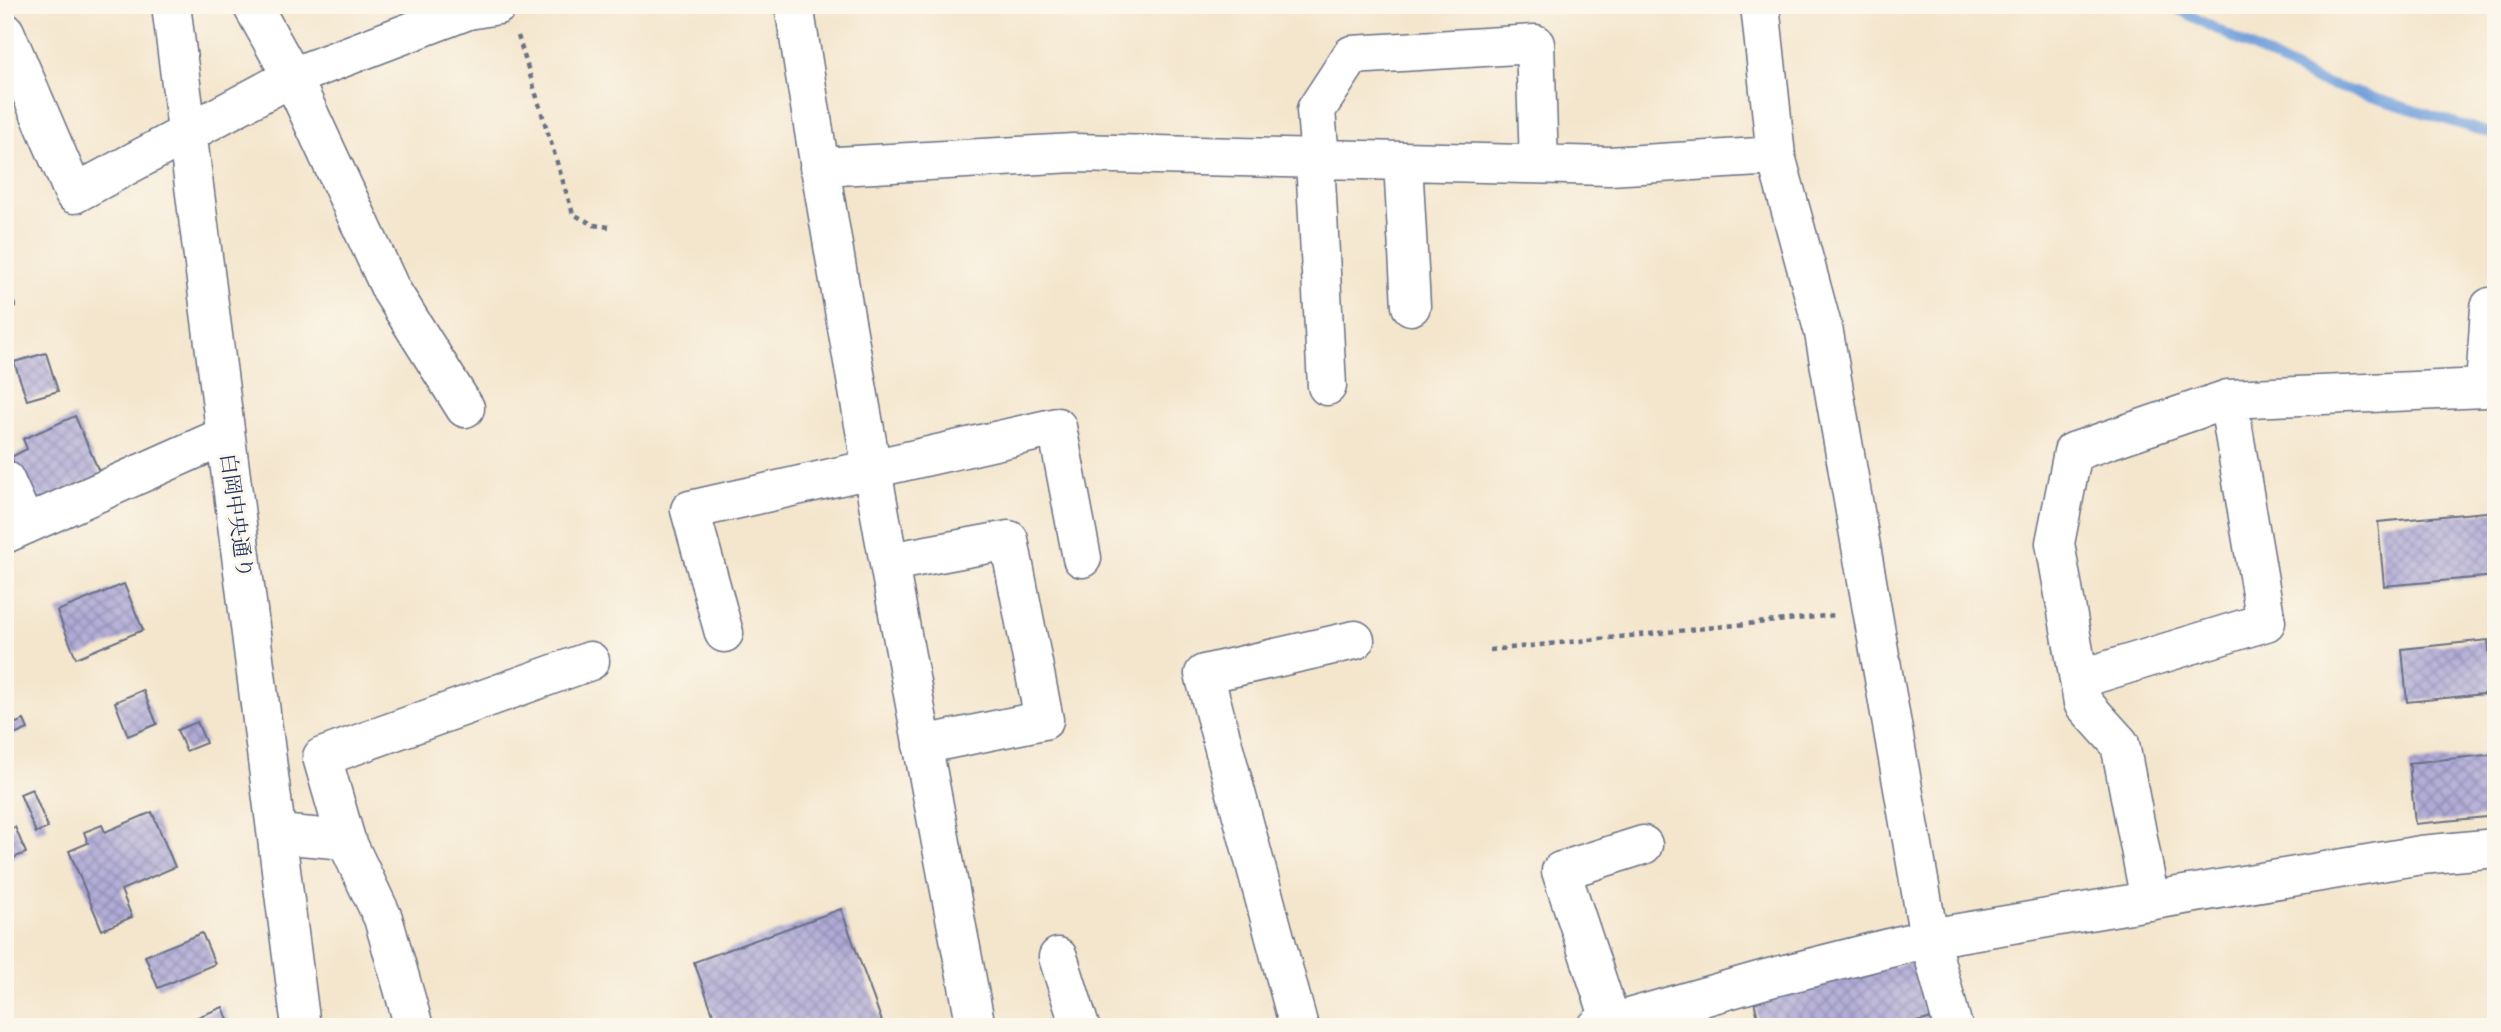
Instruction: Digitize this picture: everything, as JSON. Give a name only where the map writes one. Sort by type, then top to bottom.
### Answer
[{"type":"street","name":"白岡中央通り","points":[[171,5],[301,1027]]},
{"type":"street","points":[[252,5],[292,77],[391,290],[465,408]]},
{"type":"street","points":[[794,5],[871,470],[976,1027]]},
{"type":"street","points":[[1760,5],[1776,156],[1824,333],[1929,939],[1954,1027]]},
{"type":"street","points":[[5,32],[74,194],[292,77],[487,13]]},
{"type":"street","points":[[1327,386],[1316,110],[1352,55],[1535,44],[1539,164]]},
{"type":"street","points":[[819,167],[1074,153],[1609,166],[1776,156]]},
{"type":"street","points":[[1402,162],[1411,306]]},
{"type":"street","points":[[2150,901],[2120,744],[2083,703],[2055,543],[2073,452],[2228,399],[2485,388],[2490,307],[2496,307]]},
{"type":"street","points":[[2079,679],[2266,622],[2228,399]]},
{"type":"street","points":[[724,633],[690,510],[1057,427],[1082,558]]},
{"type":"street","points":[[5,480],[15,529],[225,436]]},
{"type":"street","points":[[890,562],[1009,540],[1044,720],[922,745]]},
{"type":"street","points":[[1299,1027],[1204,674],[1355,640]]},
{"type":"street","points":[[414,1027],[383,918],[346,840],[321,757],[590,661]]},
{"type":"street","points":[[278,834],[346,840]]},
{"type":"street","points":[[1643,845],[1561,871],[1604,1024],[1766,979],[1929,939],[2421,855],[2496,848]]},
{"type":"street","points":[[1058,957],[1080,1027]]},
{"type":"path","points":[[487,13],[573,214],[594,225],[609,227]]},
{"type":"path","points":[[1490,650],[1872,611]]},
{"type":"building","points":[[5,283],[16,307],[5,312]]},
{"type":"building","points":[[46,353],[58,391],[27,400],[14,362]]},
{"type":"building","points":[[75,416],[101,476],[32,505],[11,457],[27,449],[23,439]]},
{"type":"building","points":[[2496,511],[2496,576],[2384,586],[2378,522]]},
{"type":"building","points":[[124,584],[143,630],[76,658],[57,611]]},
{"type":"building","points":[[2488,640],[2493,693],[2407,702],[2402,649]]},
{"type":"building","points":[[143,690],[157,724],[128,736],[115,702]]},
{"type":"building","points":[[24,720],[28,729],[7,738],[5,727]]},
{"type":"building","points":[[197,722],[206,743],[186,751],[177,730]]},
{"type":"building","points":[[2496,754],[2496,816],[2415,824],[2409,763]]},
{"type":"building","points":[[32,789],[48,828],[36,833],[20,794]]},
{"type":"building","points":[[152,812],[175,867],[121,890],[132,917],[102,930],[69,851],[88,843],[84,832],[102,825],[105,832]]},
{"type":"building","points":[[15,827],[26,853],[5,861],[5,831]]},
{"type":"building","points":[[841,909],[884,1027],[718,1027],[694,962]]},
{"type":"building","points":[[202,933],[215,964],[158,988],[145,956]]},
{"type":"building","points":[[1917,960],[1932,1018],[1898,1027],[1760,1027],[1754,1001]]},
{"type":"building","points":[[223,1007],[231,1027],[182,1027],[180,1024]]},
{"type":"waterway","points":[[2170,5],[2315,80],[2496,135]]}]
